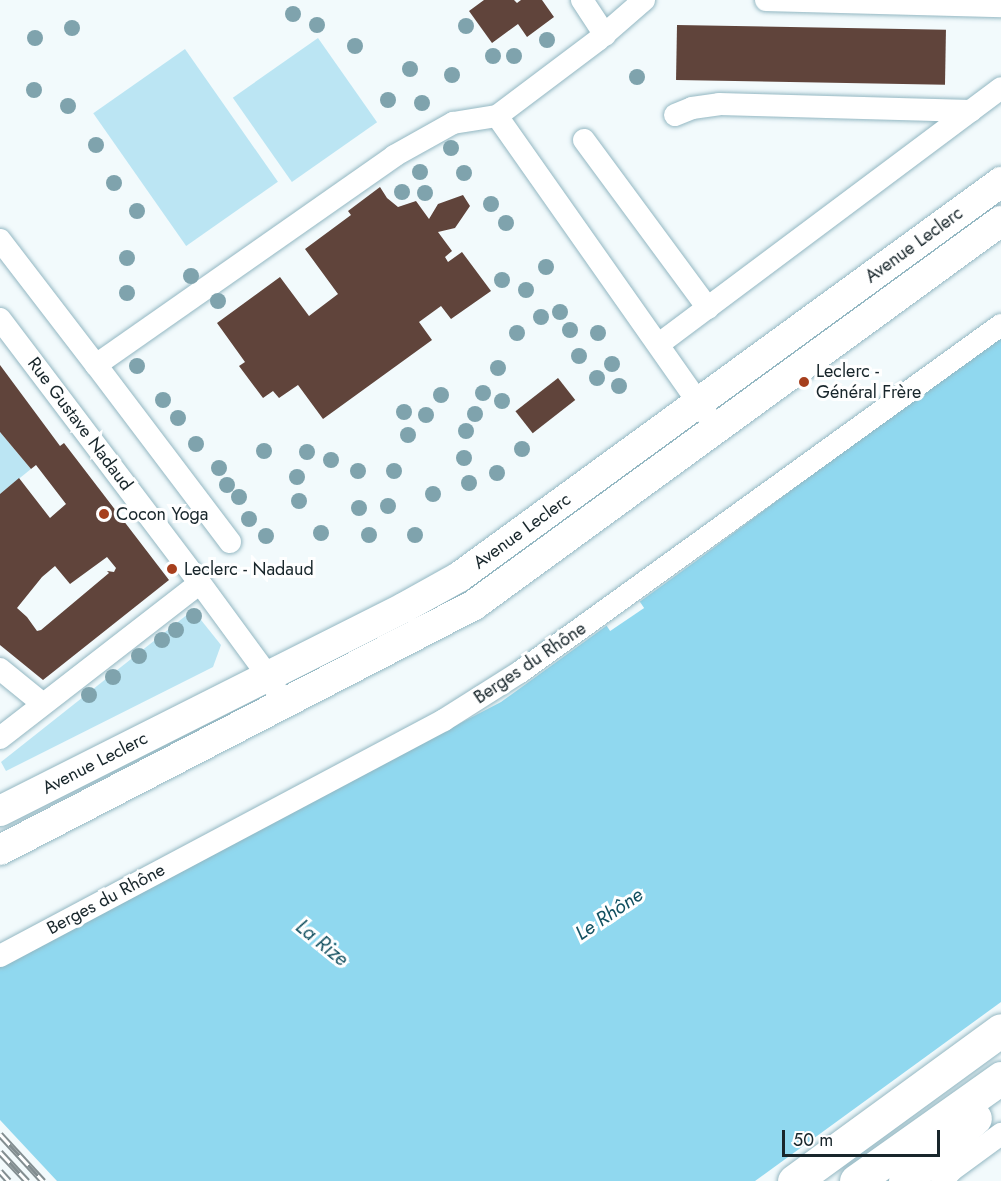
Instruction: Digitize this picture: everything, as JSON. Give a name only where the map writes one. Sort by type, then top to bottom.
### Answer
[{"type":"highway","points":[[794,1181],[1001,1030]]},
{"type":"highway","points":[[856,1181],[1001,1078]]},
{"type":"highway","points":[[905,1181],[1001,1094]]},
{"type":"main road","name":"Avenue Leclerc","points":[[0,811],[459,577],[1001,182]]},
{"type":"main road","name":"Avenue Leclerc","points":[[0,850],[474,606],[1001,221]]},
{"type":"street","points":[[582,0],[605,35]]},
{"type":"street","points":[[96,365],[394,156],[453,123],[497,116],[605,35],[644,0]]},
{"type":"street","points":[[766,0],[1001,6]]},
{"type":"street","points":[[660,344],[1001,88]]},
{"type":"street","points":[[675,115],[692,108],[718,104],[971,111]]},
{"type":"street","points":[[497,116],[660,344],[716,429]]},
{"type":"street","points":[[584,140],[708,308]]},
{"type":"street","points":[[0,240],[230,542]]},
{"type":"street","name":"Rue Gustave Nadaud","points":[[0,319],[200,583],[268,676],[283,704]]},
{"type":"street","name":"Berges du Rhône","points":[[0,956],[444,720],[520,672],[1001,325]]},
{"type":"street","points":[[0,738],[200,583]]},
{"type":"street","points":[[0,669],[43,704]]},
{"type":"street","points":[[942,1181],[952,1170],[1001,1134]]},
{"type":"shaded area","points":[[318,38],[377,122],[292,182],[233,98]]},
{"type":"shaded area","points":[[185,49],[278,182],[186,246],[93,113]]},
{"type":"shaded area","points":[[0,432],[31,469],[0,494]]},
{"type":"shaded area","points":[[193,610],[221,645],[213,667],[6,771],[1,762]]},
{"type":"water","points":[[1001,334],[1001,1002],[755,1181],[0,1181],[0,963],[501,702],[696,561]]},
{"type":"pier","points":[[638,599],[644,608],[610,631],[604,622]]},
{"type":"pier","points":[[0,1120],[57,1181],[0,1181]]},
{"type":"building","points":[[484,0],[514,0],[517,3],[521,0],[542,0],[554,17],[527,37],[518,24],[492,43],[469,11]]},
{"type":"building","points":[[677,25],[946,30],[945,85],[676,80]]},
{"type":"building","points":[[380,187],[387,198],[398,207],[416,201],[429,219],[438,204],[463,195],[470,206],[455,228],[438,232],[452,251],[445,257],[448,262],[462,252],[491,291],[451,319],[441,306],[419,322],[432,340],[323,419],[298,385],[279,398],[273,391],[263,398],[239,366],[245,362],[217,323],[280,277],[309,316],[338,294],[305,249],[351,215],[348,211]]},
{"type":"building","points":[[0,365],[60,446],[64,443],[169,580],[43,680],[0,645],[0,494],[19,478],[50,518],[66,504],[36,465],[31,469],[0,432]],"holes":[[[107,557],[116,568],[114,572],[107,571],[109,573],[41,630],[37,631],[17,608],[42,577],[55,566],[70,584]]]},
{"type":"building","points":[[558,378],[575,400],[533,433],[515,411]]},
{"type":"railway","points":[[0,1134],[43,1181]]},
{"type":"railway","points":[[0,1152],[27,1181]]},
{"type":"railway","points":[[0,1171],[9,1181]]},
{"type":"place","name":"Leclerc - Général Frère","points":[[804,382]]},
{"type":"place","name":"Cocon Yoga","points":[[104,514]]},
{"type":"place","name":"Leclerc - Nadaud","points":[[172,569]]},
{"type":"water label","name":"Le Rhône","points":[[609,914]]},
{"type":"water label","name":"La Rize","points":[[322,943]]}]
